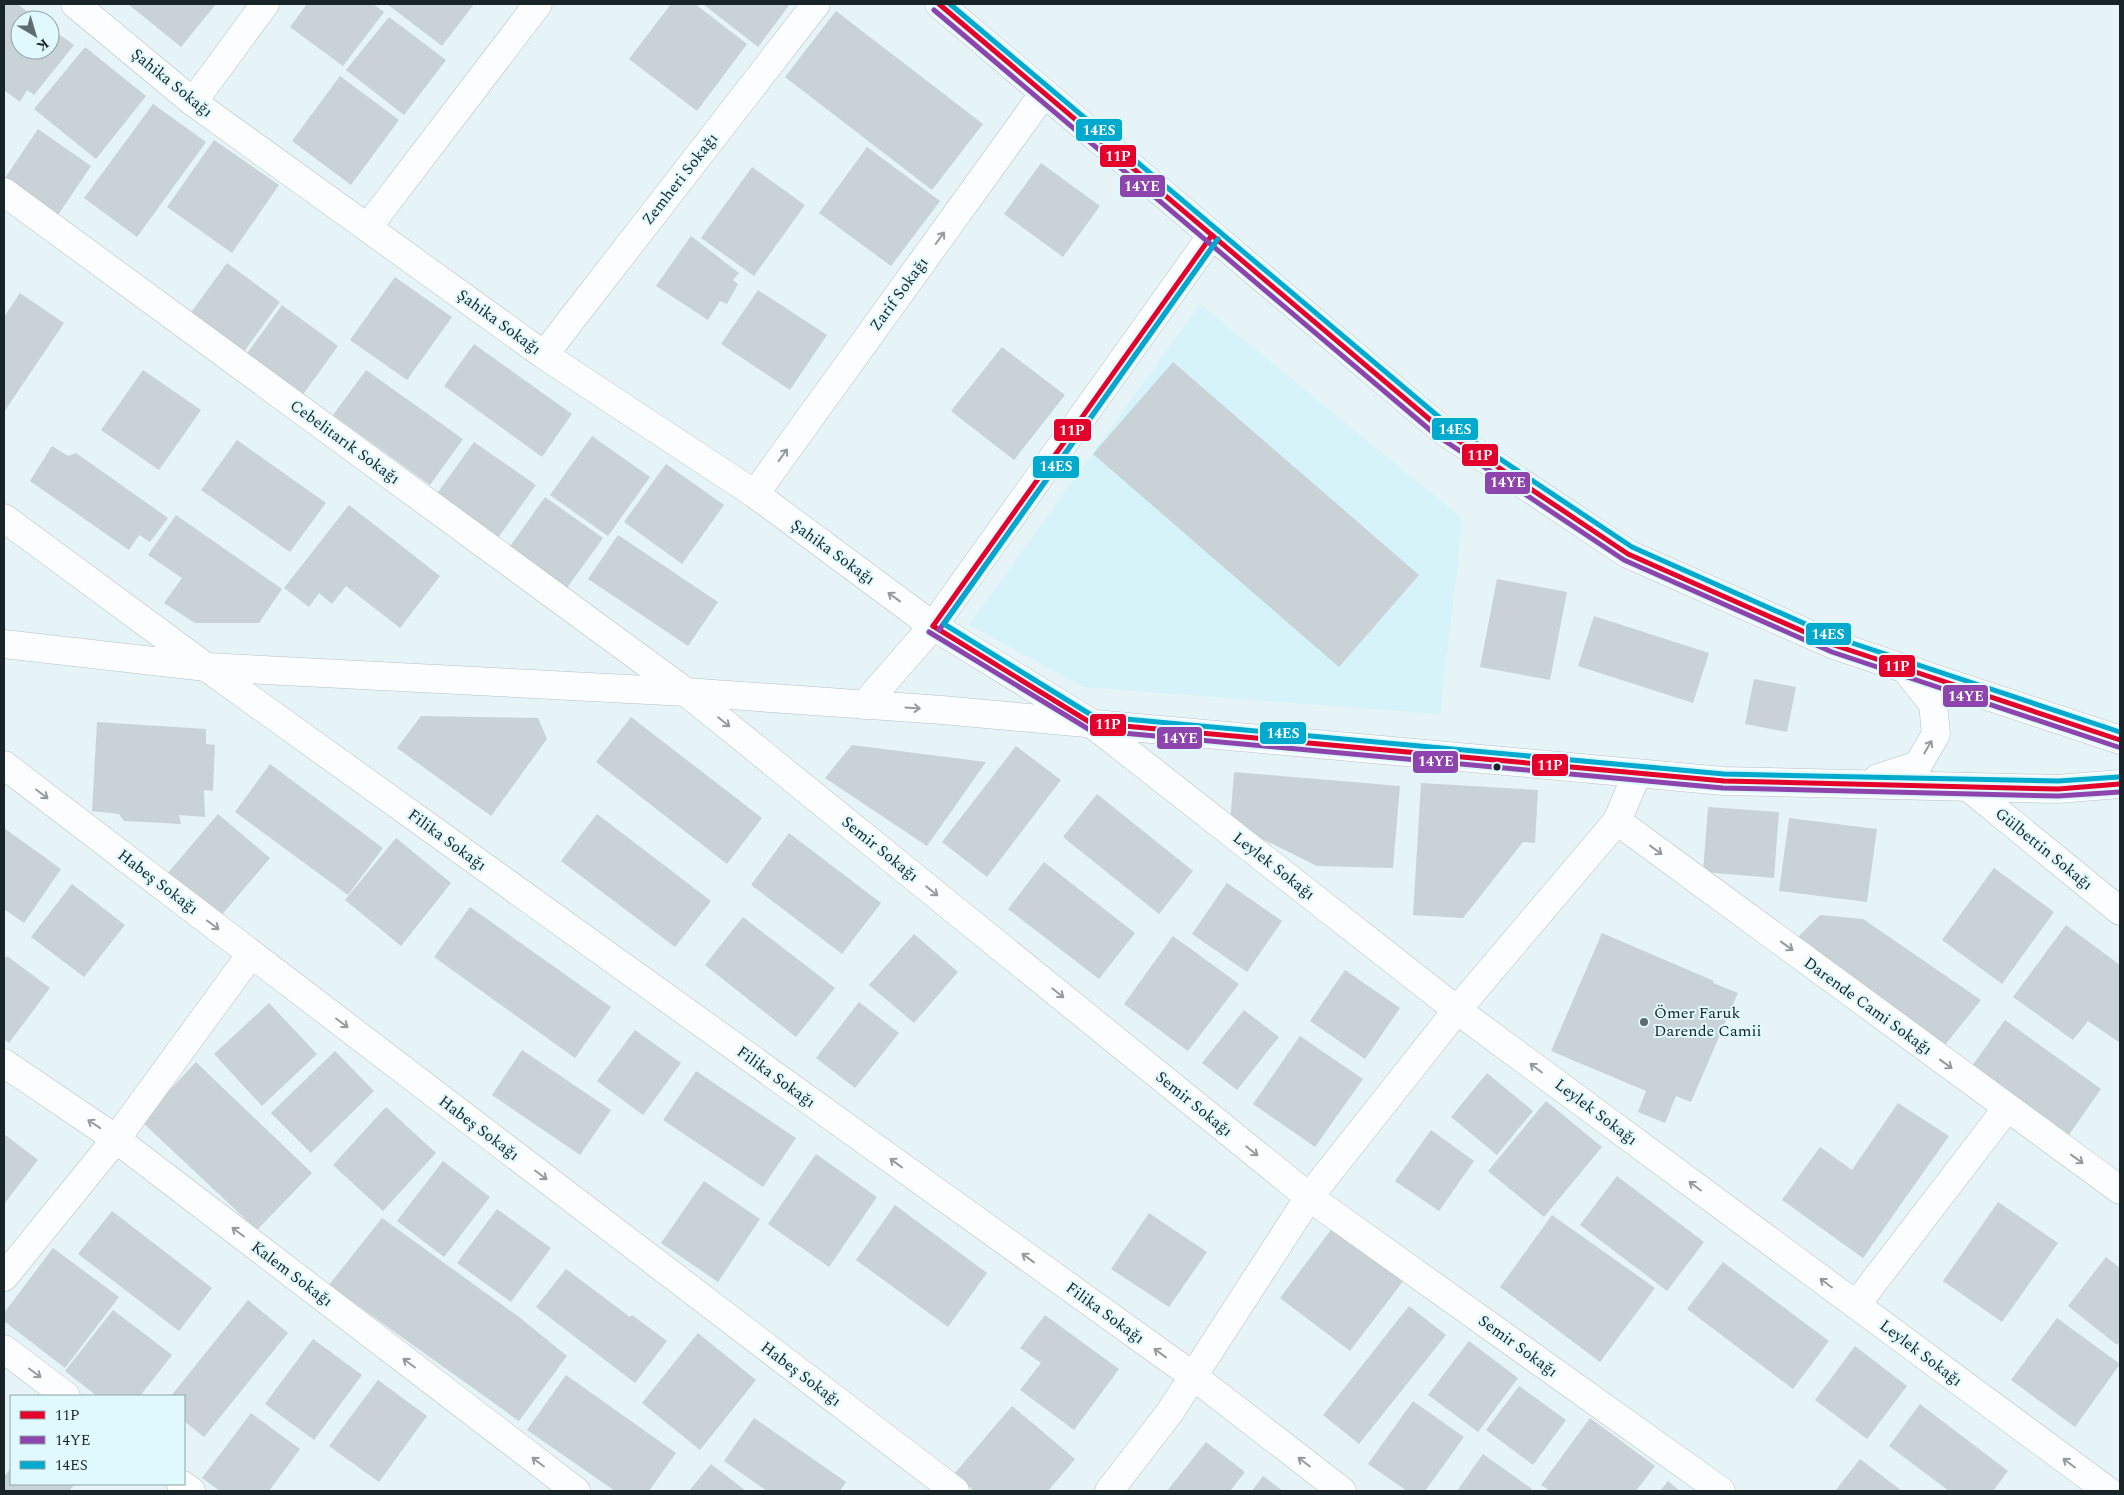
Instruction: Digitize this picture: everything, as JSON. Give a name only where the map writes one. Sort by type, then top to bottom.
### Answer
[{"type":"street","name":"Şahika Sokağı","points":[[76,4],[194,102],[544,355],[755,494],[934,626],[1091,723]]},
{"type":"street","points":[[194,102],[265,4]]},
{"type":"street","points":[[368,227],[538,4]]},
{"type":"street","name":"Zemheri Sokağı","points":[[544,355],[816,4]]},
{"type":"street","points":[[939,4],[1441,429],[1628,554],[1834,645],[2120,740]]},
{"type":"street","name":"Zarif Sokağı","points":[[755,494],[1044,93]]},
{"type":"street","name":"Cebelitarık Sokağı","points":[[4,192],[686,692]]},
{"type":"street","points":[[864,705],[934,626],[1212,235]]},
{"type":"street","name":"Filika Sokağı","points":[[4,518],[206,667],[1193,1376],[1342,1491]]},
{"type":"street","points":[[4,644],[206,667],[686,692],[1091,723],[1724,781],[2058,789],[2120,784]]},
{"type":"street","points":[[1858,784],[1918,765],[1936,734],[1933,704],[1905,669]]},
{"type":"street","name":"Semir Sokağı","points":[[686,692],[1309,1197],[1721,1491]]},
{"type":"street","name":"Leylek Sokağı","points":[[1091,723],[1457,1010],[2108,1491]]},
{"type":"street","name":"Habeş Sokağı","points":[[4,765],[955,1491]]},
{"type":"street","points":[[1108,1491],[1170,1412],[1309,1197],[1457,1010],[1617,821],[1636,774]]},
{"type":"street","name":"Gülbettin Sokağı","points":[[1968,787],[2120,911]]},
{"type":"street","name":"Darende Cami Sokağı","points":[[1617,821],[2120,1190]]},
{"type":"street","points":[[4,1277],[116,1139],[252,954]]},
{"type":"street","name":"Kalem Sokağı","points":[[4,1063],[116,1139],[576,1491]]},
{"type":"street","points":[[1856,1305],[2007,1108]]},
{"type":"street","points":[[4,1349],[65,1395]]},
{"type":"shaded area","points":[[1200,304],[1463,519],[1440,714],[1083,687],[969,625]]},
{"type":"building","points":[[4,4],[17,4],[25,10],[10,10],[10,60],[60,60],[60,35],[74,45],[34,95],[27,90],[20,102],[4,90]]},
{"type":"building","points":[[128,4],[216,4],[181,47]]},
{"type":"building","points":[[307,4],[373,4],[384,12],[343,66],[290,27]]},
{"type":"building","points":[[387,4],[474,4],[442,46]]},
{"type":"building","points":[[671,4],[695,4],[747,44],[697,111],[629,59]]},
{"type":"building","points":[[703,4],[790,4],[758,47]]},
{"type":"building","points":[[836,11],[983,124],[932,190],[785,77]]},
{"type":"building","points":[[389,17],[446,60],[404,115],[346,70]]},
{"type":"building","points":[[85,47],[146,96],[96,159],[34,109]]},
{"type":"building","points":[[340,76],[399,120],[351,185],[292,141]]},
{"type":"building","points":[[153,104],[206,142],[137,237],[84,198]]},
{"type":"building","points":[[38,129],[91,166],[58,215],[5,178]]},
{"type":"building","points":[[214,140],[279,185],[232,253],[167,207]]},
{"type":"building","points":[[867,147],[940,201],[891,266],[819,213]]},
{"type":"building","points":[[1041,163],[1100,206],[1063,257],[1004,214]]},
{"type":"building","points":[[752,167],[805,205],[754,276],[701,238]]},
{"type":"building","points":[[691,236],[739,273],[733,280],[738,284],[727,304],[720,301],[708,320],[656,286]]},
{"type":"building","points":[[227,263],[280,302],[240,357],[187,318]]},
{"type":"building","points":[[395,277],[452,317],[407,380],[350,340]]},
{"type":"building","points":[[758,290],[827,335],[790,390],[721,344]]},
{"type":"building","points":[[20,293],[64,323],[4,412],[4,317]]},
{"type":"building","points":[[282,305],[338,346],[299,400],[243,359]]},
{"type":"building","points":[[474,344],[572,414],[542,457],[444,386]]},
{"type":"building","points":[[1002,347],[1065,395],[1014,460],[951,411]]},
{"type":"building","points":[[1173,362],[1419,575],[1339,667],[1093,454]]},
{"type":"building","points":[[143,370],[201,410],[159,470],[101,430]]},
{"type":"building","points":[[366,370],[463,439],[430,485],[333,415]]},
{"type":"building","points":[[592,436],[650,477],[608,536],[550,495]]},
{"type":"building","points":[[237,440],[326,503],[290,552],[201,490]]},
{"type":"building","points":[[474,442],[536,485],[495,542],[433,499]]},
{"type":"building","points":[[52,446],[68,456],[76,453],[168,518],[150,542],[139,535],[129,550],[30,481]]},
{"type":"building","points":[[666,464],[724,505],[682,564],[624,522]]},
{"type":"building","points":[[545,497],[603,538],[564,592],[506,552]]},
{"type":"building","points":[[349,505],[440,576],[400,628],[346,586],[332,604],[319,593],[309,607],[284,588]]},
{"type":"building","points":[[176,515],[282,589],[259,623],[195,623],[164,603],[182,578],[148,555]]},
{"type":"building","points":[[618,535],[718,602],[688,646],[588,579]]},
{"type":"building","points":[[1497,579],[1567,592],[1550,680],[1480,667]]},
{"type":"building","points":[[1594,616],[1709,653],[1693,703],[1578,666]]},
{"type":"building","points":[[1754,679],[1796,687],[1787,732],[1745,724]]},
{"type":"building","points":[[421,716],[538,718],[547,739],[491,816],[397,748]]},
{"type":"building","points":[[631,717],[762,818],[727,864],[596,762]]},
{"type":"building","points":[[97,722],[206,729],[206,744],[215,745],[213,791],[204,790],[205,817],[179,815],[181,824],[124,821],[119,814],[92,811]]},
{"type":"building","points":[[852,745],[986,762],[927,846],[825,778]]},
{"type":"building","points":[[1016,746],[1061,780],[987,877],[942,842]]},
{"type":"building","points":[[270,764],[383,848],[348,895],[235,812]]},
{"type":"building","points":[[1234,772],[1400,786],[1393,868],[1317,866],[1230,823]]},
{"type":"building","points":[[1421,783],[1538,790],[1535,843],[1523,842],[1463,918],[1413,915]]},
{"type":"building","points":[[1097,794],[1193,871],[1159,914],[1063,837]]},
{"type":"building","points":[[1708,807],[1779,812],[1774,878],[1703,872]]},
{"type":"building","points":[[218,814],[270,858],[220,917],[167,874]]},
{"type":"building","points":[[597,814],[711,901],[675,947],[561,861]]},
{"type":"building","points":[[1789,818],[1877,829],[1867,902],[1779,891]]},
{"type":"building","points":[[4,828],[61,869],[24,923],[4,909]]},
{"type":"building","points":[[789,833],[881,903],[842,954],[751,885]]},
{"type":"building","points":[[396,838],[451,883],[401,946],[345,900]]},
{"type":"building","points":[[1044,862],[1135,933],[1099,979],[1008,909]]},
{"type":"building","points":[[1994,868],[2054,912],[2002,984],[1942,940]]},
{"type":"building","points":[[1227,883],[1282,921],[1247,972],[1192,934]]},
{"type":"building","points":[[72,884],[125,925],[84,977],[31,937]]},
{"type":"building","points":[[470,907],[611,1007],[575,1058],[434,957]]},
{"type":"building","points":[[1820,915],[1863,919],[1981,1000],[1941,1050],[1791,944]]},
{"type":"building","points":[[743,917],[835,988],[796,1037],[705,965]]},
{"type":"building","points":[[2066,925],[2120,965],[2120,1043],[2088,1021],[2073,1040],[2013,997]]},
{"type":"building","name":"Ömer Faruk Darende Camii","points":[[1602,933],[1738,993],[1691,1102],[1676,1096],[1665,1123],[1638,1112],[1646,1091],[1551,1051]]},
{"type":"building","points":[[914,934],[958,972],[914,1023],[869,985]]},
{"type":"building","points":[[1173,936],[1239,984],[1188,1051],[1124,1004]]},
{"type":"building","points":[[7,956],[50,988],[9,1043],[4,1039],[4,960]]},
{"type":"building","points":[[1345,970],[1400,1008],[1365,1059],[1310,1021]]},
{"type":"building","points":[[859,1002],[899,1033],[855,1088],[816,1058]]},
{"type":"building","points":[[269,1003],[317,1054],[262,1106],[214,1054]]},
{"type":"building","points":[[1244,1010],[1279,1037],[1237,1090],[1202,1063]]},
{"type":"building","points":[[2005,1020],[2101,1089],[2066,1139],[1969,1070]]},
{"type":"building","points":[[635,1030],[681,1063],[643,1115],[597,1081]]},
{"type":"building","points":[[1300,1036],[1363,1079],[1315,1147],[1253,1104]]},
{"type":"building","points":[[522,1050],[611,1110],[580,1155],[492,1095]]},
{"type":"building","points":[[335,1051],[374,1091],[311,1153],[271,1113]]},
{"type":"building","points":[[196,1062],[312,1173],[257,1230],[141,1121]]},
{"type":"building","points":[[696,1071],[796,1138],[763,1187],[663,1120]]},
{"type":"building","points":[[1487,1073],[1533,1111],[1497,1155],[1451,1117]]},
{"type":"building","points":[[1546,1101],[1602,1147],[1544,1217],[1488,1171]]},
{"type":"building","points":[[1898,1103],[1949,1136],[1863,1258],[1782,1200],[1820,1147],[1852,1170]]},
{"type":"building","points":[[386,1107],[436,1153],[383,1211],[333,1165]]},
{"type":"building","points":[[1431,1130],[1474,1161],[1439,1211],[1395,1181]]},
{"type":"building","points":[[4,1134],[38,1160],[4,1204]]},
{"type":"building","points":[[816,1154],[877,1197],[829,1267],[768,1224]]},
{"type":"building","points":[[443,1161],[490,1197],[444,1257],[397,1221]]},
{"type":"building","points":[[1617,1176],[1704,1242],[1667,1291],[1580,1225]]},
{"type":"building","points":[[704,1181],[760,1219],[718,1282],[661,1243]]},
{"type":"building","points":[[1998,1202],[2058,1243],[2002,1322],[1943,1281]]},
{"type":"building","points":[[895,1205],[987,1273],[948,1327],[856,1260]]},
{"type":"building","points":[[497,1209],[551,1248],[511,1302],[457,1263]]},
{"type":"building","points":[[112,1211],[212,1288],[179,1331],[78,1254]]},
{"type":"building","points":[[1149,1213],[1207,1252],[1169,1307],[1111,1269]]},
{"type":"building","points":[[1552,1215],[1655,1288],[1600,1362],[1500,1287]]},
{"type":"building","points":[[382,1218],[519,1317],[567,1356],[519,1421],[329,1285]]},
{"type":"building","points":[[1333,1227],[1404,1280],[1350,1351],[1280,1298]]},
{"type":"building","points":[[53,1248],[119,1297],[65,1368],[4,1321],[4,1313]]},
{"type":"building","points":[[2106,1257],[2120,1268],[2120,1341],[2117,1345],[2068,1306]]},
{"type":"building","points":[[1723,1262],[1829,1341],[1793,1389],[1687,1309]]},
{"type":"building","points":[[566,1269],[630,1317],[632,1315],[667,1341],[635,1383],[536,1307]]},
{"type":"building","points":[[248,1300],[288,1333],[204,1437],[185,1422],[185,1395],[172,1395]]},
{"type":"building","points":[[1409,1306],[1446,1335],[1359,1444],[1323,1415]]},
{"type":"building","points":[[113,1310],[172,1355],[141,1395],[96,1395],[65,1371]]},
{"type":"building","points":[[1045,1315],[1119,1369],[1074,1430],[1020,1390],[1041,1363],[1020,1348]]},
{"type":"building","points":[[2057,1318],[2120,1364],[2075,1427],[2011,1380]]},
{"type":"building","points":[[698,1333],[756,1380],[700,1450],[642,1403]]},
{"type":"building","points":[[313,1339],[362,1375],[314,1440],[265,1404]]},
{"type":"building","points":[[1469,1341],[1518,1378],[1478,1432],[1428,1395]]},
{"type":"building","points":[[1855,1346],[1907,1386],[1867,1439],[1815,1400]]},
{"type":"building","points":[[566,1375],[676,1453],[649,1491],[615,1491],[527,1430]]},
{"type":"building","points":[[378,1380],[427,1416],[379,1482],[329,1446]]},
{"type":"building","points":[[1519,1386],[1566,1420],[1533,1465],[1486,1430]]},
{"type":"building","points":[[1413,1401],[1464,1437],[1425,1491],[1407,1491],[1368,1464]]},
{"type":"building","points":[[1920,1404],[2008,1471],[1993,1491],[1949,1491],[1889,1446]]},
{"type":"building","points":[[1012,1406],[1075,1459],[1048,1491],[974,1491],[954,1474]]},
{"type":"building","points":[[251,1413],[300,1449],[269,1491],[220,1491],[202,1478]]},
{"type":"building","points":[[754,1418],[846,1482],[840,1491],[767,1491],[724,1461]]},
{"type":"building","points":[[1590,1418],[1655,1466],[1636,1491],[1550,1491],[1541,1485]]},
{"type":"building","points":[[1206,1442],[1245,1472],[1230,1491],[1167,1491]]},
{"type":"building","points":[[1483,1454],[1532,1489],[1530,1491],[1457,1491]]},
{"type":"building","points":[[1860,1459],[1902,1491],[1835,1491]]},
{"type":"building","points":[[711,1464],[746,1491],[689,1491]]},
{"type":"building","points":[[10,1469],[10,1485],[74,1485],[69,1491],[4,1491],[4,1477]]},
{"type":"building","points":[[1263,1476],[1283,1491],[1252,1491]]},
{"type":"building","points":[[1668,1481],[1680,1491],[1660,1491]]},
{"type":"transit line","name":"11P","points":[[939,4],[1441,429],[1628,554],[1834,645],[2120,740]]},
{"type":"transit line","name":"14ES","points":[[950,4],[1446,423],[1632,547],[1837,638],[2120,732]]},
{"type":"transit line","name":"14YE","points":[[934,10],[1436,435],[1624,560],[1832,652],[2118,747]]},
{"type":"transit line","name":"11P","points":[[933,626],[1212,235]]},
{"type":"transit line","name":"14YE","points":[[939,630],[1218,239]]},
{"type":"transit line","name":"14ES","points":[[1218,239],[944,624],[1093,716],[1724,774],[2058,781],[2119,777]]},
{"type":"transit line","name":"11P","points":[[933,626],[1091,723],[1724,781],[2058,789],[2120,784]]},
{"type":"transit line","name":"14YE","points":[[929,632],[1090,730],[1723,788],[2058,796],[2120,792]]},
{"type":"place","name":"Ömer Faruk Darende Camii","points":[[1644,1022]]}]
